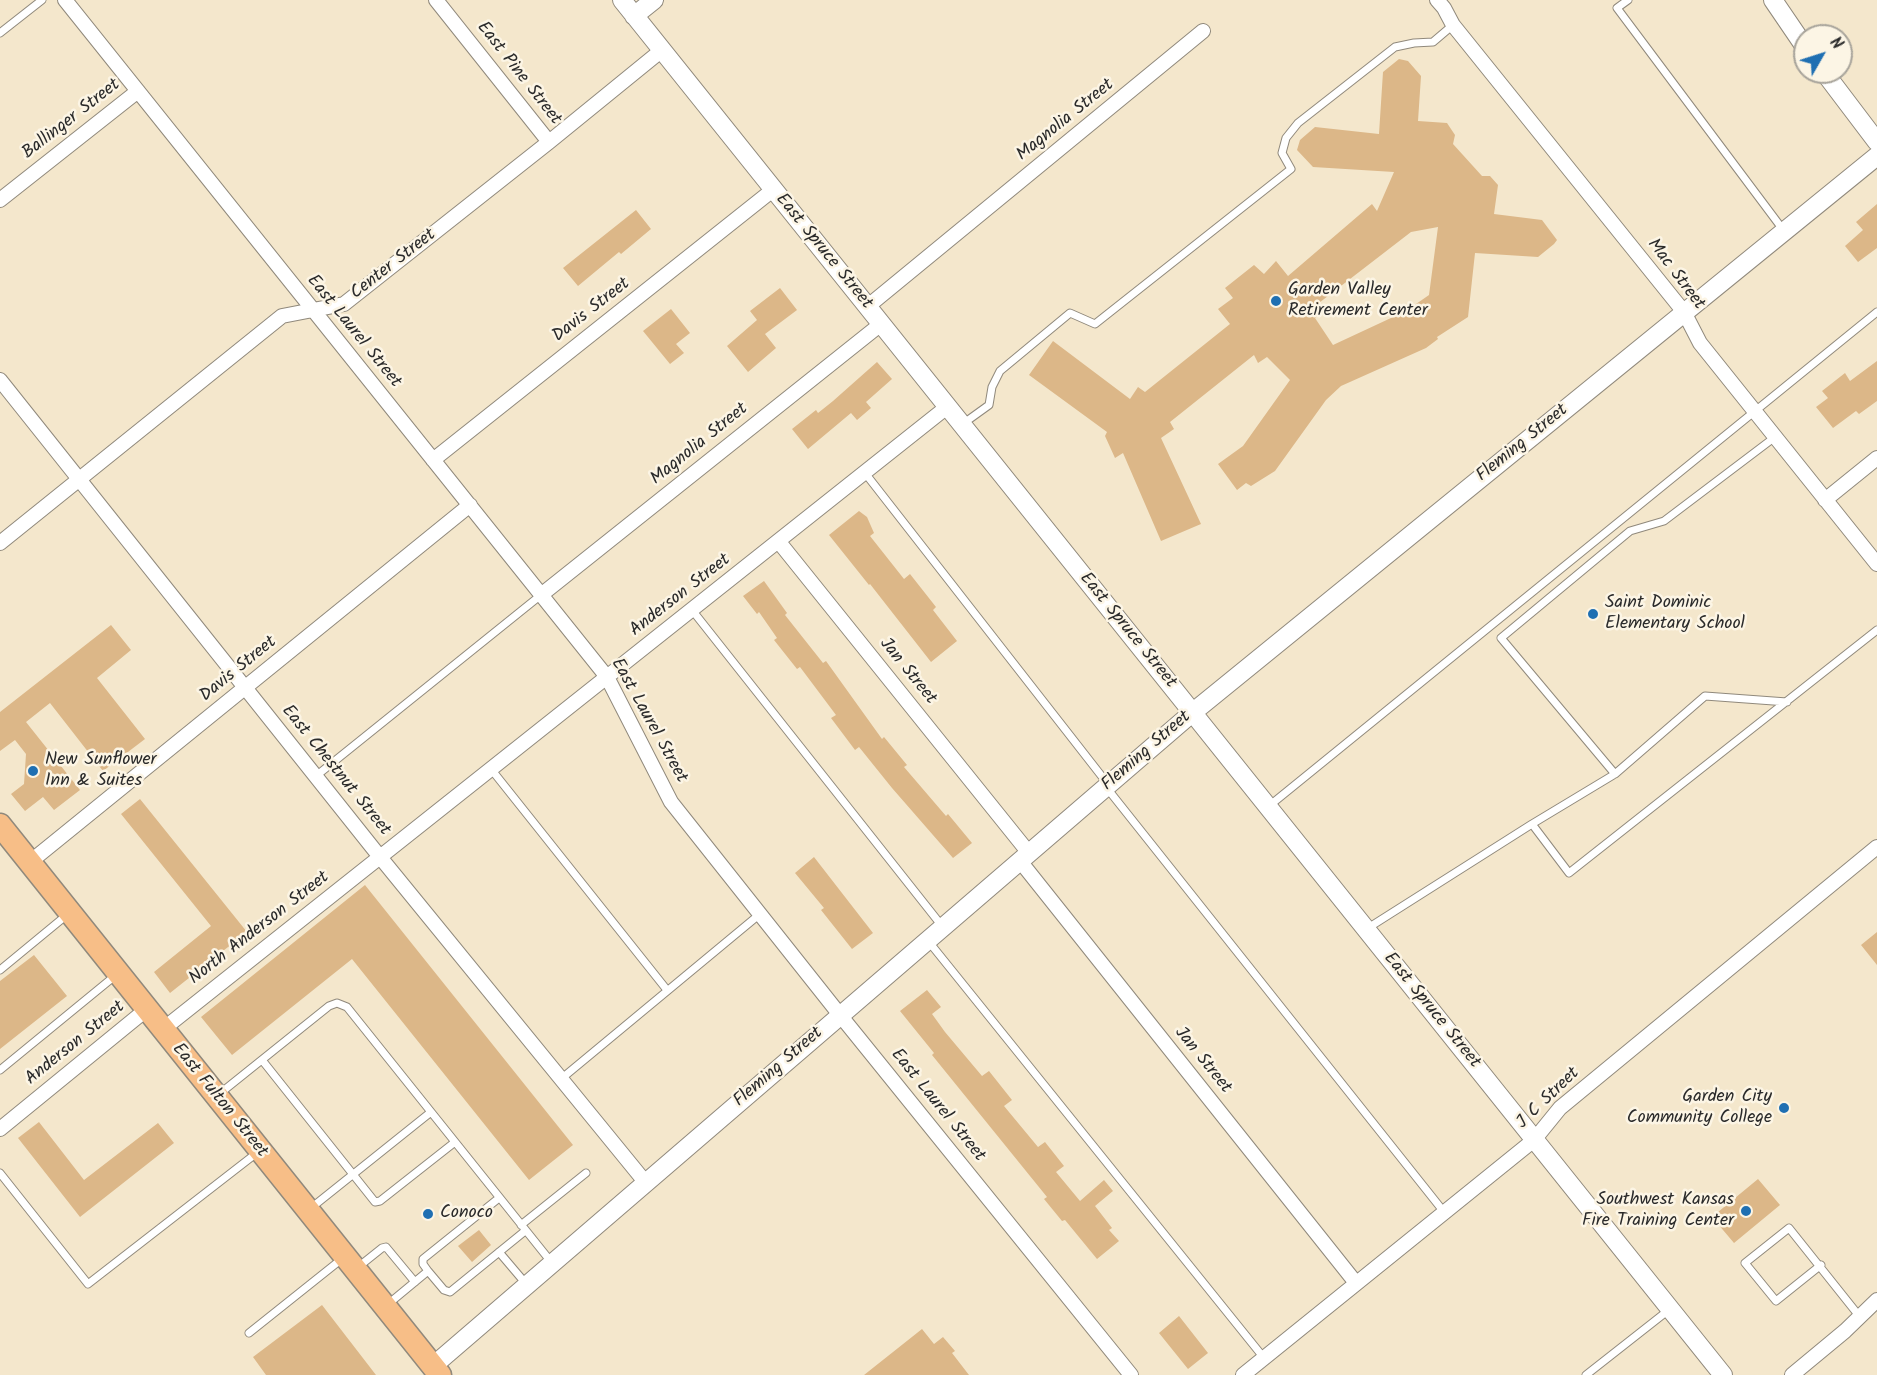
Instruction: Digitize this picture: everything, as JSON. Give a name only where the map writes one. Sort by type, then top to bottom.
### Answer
[{"type":"main road","name":"East Fulton Street","points":[[0,825],[385,1306],[432,1372]]},
{"type":"street","name":"East Laurel Street","points":[[65,0],[607,677],[671,802],[1131,1375]]},
{"type":"street","name":"East Pine Street","points":[[436,0],[549,142]]},
{"type":"street","name":"East Spruce Street","points":[[622,0],[1723,1375]]},
{"type":"street","points":[[634,16],[654,0]]},
{"type":"street","points":[[1773,0],[1793,29]]},
{"type":"street","name":"Mac Street","points":[[1445,3],[1453,25],[1684,312],[1700,343],[1877,564]]},
{"type":"street","name":"Magnolia Street","points":[[867,307],[1203,31]]},
{"type":"street","name":"Center Street","points":[[0,543],[282,316],[344,304],[662,50]]},
{"type":"street","points":[[1833,84],[1877,142]]},
{"type":"street","name":"Ballinger Street","points":[[0,200],[138,91]]},
{"type":"street","name":"Fleming Street","points":[[432,1372],[526,1285],[1192,713],[1877,156]]},
{"type":"street","name":"Davis Street","points":[[433,460],[774,189]]},
{"type":"street","name":"Magnolia Street","points":[[542,595],[881,324]]},
{"type":"street","name":"East Chestnut Street","points":[[0,380],[380,857],[646,1182]]},
{"type":"street","name":"Anderson Street","points":[[380,857],[947,407]]},
{"type":"street","points":[[1825,500],[1877,458]]},
{"type":"street","name":"Davis Street","points":[[30,862],[470,505]]},
{"type":"street","name":"Jan Street","points":[[779,542],[1356,1283]]},
{"type":"street","name":"J C Street","points":[[1252,1373],[1264,1358],[1534,1140],[1560,1108],[1877,847]]},
{"type":"street","name":"North Anderson Street","points":[[162,1030],[380,857]]},
{"type":"street","name":"Anderson Street","points":[[0,1129],[147,1009]]},
{"type":"street","points":[[1792,1375],[1876,1306]]},
{"type":"lane","points":[[0,33],[42,0]]},
{"type":"lane","points":[[1628,0],[1617,8],[1784,231]]},
{"type":"lane","points":[[961,424],[989,405],[992,387],[1000,370],[1070,313],[1095,324],[1291,169],[1282,153],[1286,138],[1298,123],[1395,47],[1433,42],[1453,25]]},
{"type":"lane","points":[[1268,806],[1877,312]]},
{"type":"lane","points":[[1615,774],[1502,638],[1630,531],[1664,521],[1775,437]]},
{"type":"lane","points":[[865,473],[1107,786],[1444,1212]]},
{"type":"lane","points":[[316,776],[542,595]]},
{"type":"lane","points":[[692,610],[943,927]]},
{"type":"lane","points":[[1532,824],[1569,873],[1877,630]]},
{"type":"lane","points":[[1366,930],[1615,774],[1706,696],[1787,702]]},
{"type":"lane","points":[[491,769],[667,990]]},
{"type":"lane","points":[[0,970],[70,912]]},
{"type":"lane","points":[[561,1080],[760,914]]},
{"type":"lane","points":[[928,940],[1264,1358]]},
{"type":"lane","points":[[0,1070],[118,973]]},
{"type":"lane","points":[[216,1097],[329,1006],[337,1003],[347,1007],[552,1263]]},
{"type":"lane","points":[[262,1060],[375,1203],[455,1142]]},
{"type":"lane","points":[[308,1210],[431,1112]]},
{"type":"lane","points":[[0,1173],[88,1284],[259,1151]]},
{"type":"lane","points":[[499,1198],[423,1260],[423,1264],[444,1290],[450,1292],[499,1252],[586,1173]]},
{"type":"lane","points":[[1821,1265],[1776,1301],[1745,1263],[1789,1228],[1821,1265],[1860,1317]]},
{"type":"lane","points":[[249,1333],[350,1263],[382,1248],[386,1247],[415,1282]]},
{"type":"lane","points":[[499,1252],[526,1285]]},
{"type":"lane","points":[[385,1306],[428,1271]]},
{"type":"lane","points":[[1586,1375],[1670,1309]]},
{"type":"building","name":"Garden Valley Retirement Center","points":[[1399,59],[1408,61],[1421,76],[1418,121],[1447,123],[1455,135],[1453,144],[1482,176],[1490,176],[1498,185],[1494,214],[1542,220],[1557,240],[1538,257],[1475,253],[1468,317],[1437,337],[1438,339],[1426,348],[1341,386],[1326,400],[1275,471],[1251,486],[1246,483],[1237,490],[1218,464],[1243,446],[1290,380],[1267,357],[1258,363],[1254,355],[1170,422],[1174,429],[1161,438],[1201,524],[1161,541],[1123,453],[1115,458],[1105,436],[1107,432],[1029,375],[1053,341],[1130,399],[1138,387],[1145,392],[1230,324],[1218,309],[1233,298],[1225,288],[1254,265],[1264,274],[1276,261],[1288,276],[1372,204],[1377,211],[1394,172],[1313,167],[1297,150],[1300,140],[1315,127],[1379,134],[1383,72]],"holes":[[[1438,227],[1429,295],[1406,311],[1333,345],[1315,318],[1320,313],[1315,306],[1411,232]]]},
{"type":"building","points":[[1877,204],[1877,248],[1858,262],[1845,246],[1863,230],[1856,222]]},
{"type":"building","points":[[636,210],[651,229],[578,286],[563,268]]},
{"type":"building","points":[[780,288],[797,310],[765,334],[776,348],[748,372],[727,346],[757,320],[750,311]]},
{"type":"building","points":[[671,309],[690,333],[676,344],[684,353],[670,364],[643,331]]},
{"type":"building","points":[[1877,361],[1877,401],[1859,414],[1856,411],[1833,428],[1816,407],[1828,398],[1822,391],[1845,373],[1850,381]]},
{"type":"building","points":[[877,362],[892,379],[866,402],[871,408],[857,420],[851,413],[808,449],[792,429],[816,410],[818,413]]},
{"type":"building","points":[[859,511],[867,517],[874,533],[870,536],[904,579],[910,574],[936,607],[933,610],[957,641],[931,662],[829,535]]},
{"type":"building","points":[[764,581],[787,613],[785,615],[823,663],[826,661],[882,739],[884,737],[907,765],[904,767],[972,843],[953,858],[859,747],[855,750],[831,718],[836,715],[800,667],[797,669],[774,640],[777,638],[759,612],[757,614],[743,596]]},
{"type":"building","points":[[111,625],[131,650],[97,678],[145,739],[103,771],[50,703],[26,722],[80,790],[54,810],[43,797],[25,811],[11,794],[24,784],[26,754],[15,740],[0,751],[0,712]]},
{"type":"building","points":[[140,799],[247,932],[170,993],[154,972],[211,926],[121,814]]},
{"type":"building","points":[[814,857],[873,933],[852,949],[821,910],[824,908],[795,873]]},
{"type":"building","points":[[365,885],[573,1145],[529,1180],[352,959],[232,1055],[201,1017]]},
{"type":"building","points":[[1877,932],[1877,965],[1861,945]]},
{"type":"building","points":[[34,955],[67,996],[0,1049],[0,981]]},
{"type":"building","points":[[927,990],[941,1007],[932,1014],[945,1032],[982,1076],[989,1071],[1012,1100],[1004,1106],[1038,1147],[1045,1142],[1064,1166],[1056,1172],[1080,1201],[1104,1180],[1113,1191],[1095,1206],[1112,1228],[1109,1230],[1119,1241],[1097,1259],[1065,1220],[1062,1221],[1044,1199],[1047,1197],[932,1055],[934,1053],[900,1011]]},
{"type":"building","points":[[39,1122],[84,1180],[158,1123],[174,1143],[80,1217],[18,1138]]},
{"type":"building","name":"Southwest Kansas Fire Training Center","points":[[1758,1179],[1780,1205],[1734,1243],[1712,1217]]},
{"type":"building","points":[[479,1230],[491,1245],[472,1262],[458,1246]]},
{"type":"building","points":[[322,1305],[376,1375],[266,1375],[253,1357]]},
{"type":"building","points":[[1179,1316],[1208,1353],[1188,1369],[1159,1333]]},
{"type":"building","points":[[922,1329],[934,1344],[943,1337],[955,1351],[952,1353],[969,1375],[864,1375]]},
{"type":"place","name":"Garden Valley Retirement Center","points":[[1276,301]]},
{"type":"place","name":"Saint Dominic Elementary School","points":[[1593,614]]},
{"type":"place","name":"New Sunflower Inn & Suites","points":[[33,771]]},
{"type":"place","name":"Garden City Community College","points":[[1784,1108]]},
{"type":"place","name":"Southwest Kansas Fire Training Center","points":[[1746,1211]]},
{"type":"place","name":"Conoco","points":[[428,1214]]}]
